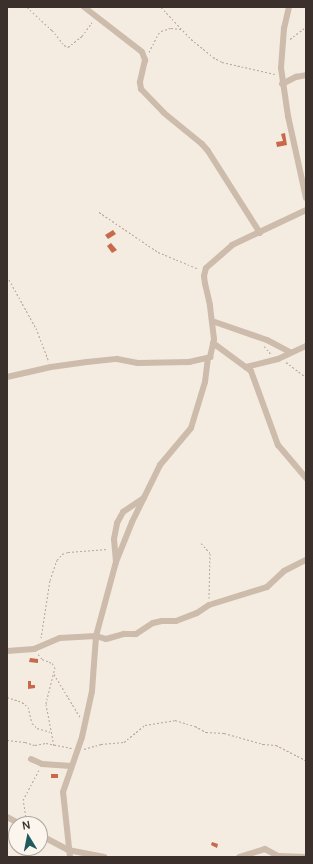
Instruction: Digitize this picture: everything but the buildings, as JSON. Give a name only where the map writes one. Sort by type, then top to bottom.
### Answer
[{"type":"street","points":[[84,7],[142,52],[145,59],[140,85],[141,89],[164,113],[202,144],[208,151],[260,233]]},
{"type":"street","points":[[289,7],[281,46],[281,76],[306,198]]},
{"type":"street","points":[[282,84],[296,77],[306,75]]},
{"type":"street","points":[[70,857],[68,850],[63,792],[71,766],[78,750],[85,724],[92,691],[96,636],[116,562],[123,542],[160,465],[191,428],[205,382],[208,358],[214,343],[212,321],[205,284],[205,272],[214,259],[232,245],[306,210]]},
{"type":"street","points":[[212,321],[267,340],[290,352]]},
{"type":"street","points":[[214,343],[246,367],[255,379],[272,432],[278,445],[306,478]]},
{"type":"street","points":[[246,367],[281,358],[290,352],[306,346]]},
{"type":"street","points":[[7,377],[50,367],[117,359],[138,363],[190,362],[208,358]]},
{"type":"street","points":[[116,562],[114,549],[117,523],[123,512],[144,498]]},
{"type":"street","points":[[7,651],[37,648],[60,638],[96,636],[106,639],[124,634],[136,634],[153,623],[162,621],[176,621],[197,613],[209,605],[231,600],[267,587],[284,571],[306,560]]},
{"type":"street","points":[[32,759],[42,764],[71,766]]},
{"type":"street","points":[[48,839],[68,850],[104,857]]},
{"type":"street","points":[[239,857],[265,849],[278,856],[306,857]]},
{"type":"path","points":[[27,7],[52,30],[62,43],[68,47],[82,36],[96,17]]},
{"type":"path","points":[[161,7],[191,39],[213,57],[222,62],[281,76]]},
{"type":"path","points":[[281,46],[306,27]]},
{"type":"path","points":[[145,59],[158,34],[171,28],[182,29]]},
{"type":"path","points":[[98,212],[158,252],[205,272]]},
{"type":"path","points":[[7,276],[36,328],[50,367]]},
{"type":"path","points":[[262,344],[270,352],[273,360]]},
{"type":"path","points":[[281,358],[306,377]]},
{"type":"path","points":[[201,543],[210,553],[209,605]]},
{"type":"path","points":[[54,746],[46,704],[54,674],[53,664],[42,659],[37,648],[50,580],[57,560],[62,554],[68,552],[114,549]]},
{"type":"path","points":[[54,674],[69,696],[73,708],[85,724]]},
{"type":"path","points":[[7,697],[22,702],[28,707],[32,723],[37,728],[51,732]]},
{"type":"path","points":[[7,740],[35,745],[46,744],[78,750],[101,744],[124,742],[145,725],[175,720],[195,726],[206,732],[224,733],[263,744],[276,745],[306,760]]},
{"type":"path","points":[[26,816],[24,798],[42,764]]}]
